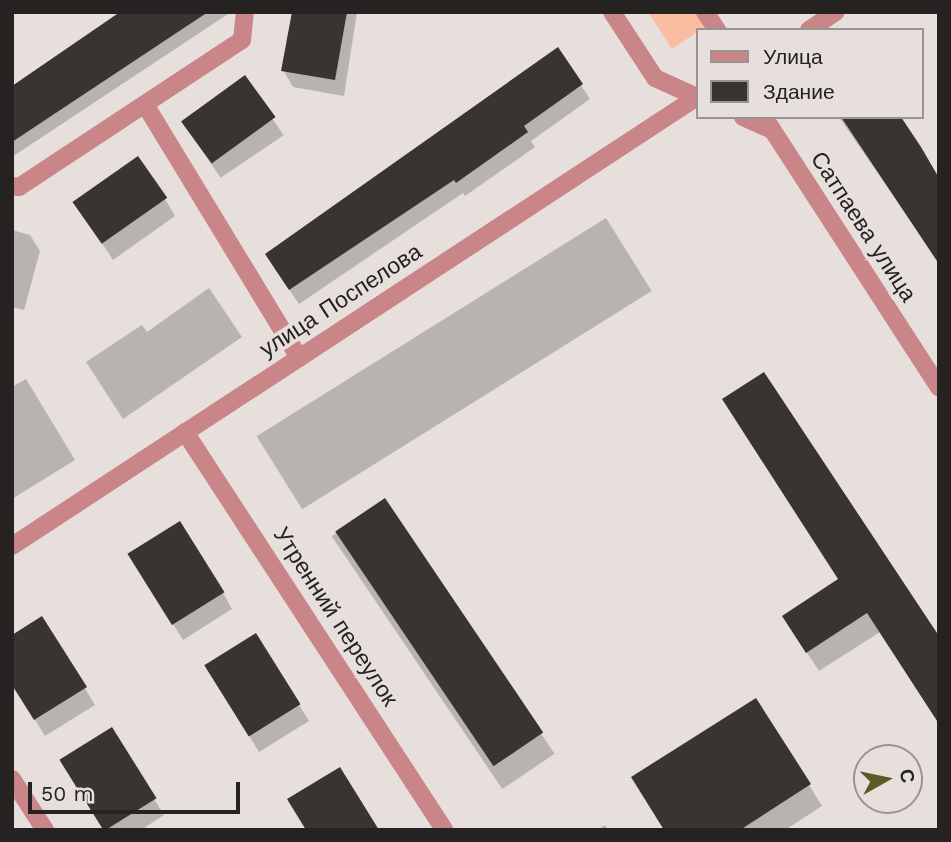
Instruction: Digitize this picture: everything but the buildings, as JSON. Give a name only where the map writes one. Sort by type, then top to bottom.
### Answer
[{"type":"street","points":[[12,186],[19,187],[146,106],[242,40],[245,12]]},
{"type":"street","points":[[612,12],[655,78],[696,97]]},
{"type":"street","points":[[705,12],[716,28]]},
{"type":"street","points":[[811,28],[836,12]]},
{"type":"street","name":"улица Поспелова","points":[[12,546],[696,98]]},
{"type":"street","points":[[146,106],[299,358]]},
{"type":"street","name":"Сатпаева улица","points":[[767,123],[939,387]]},
{"type":"street","name":"Утренний переулок","points":[[185,432],[444,830]]},
{"type":"street","points":[[12,779],[45,830]]},
{"type":"shaded area","points":[[648,12],[714,12],[718,18],[703,28],[696,28],[696,33],[672,49]]}]
